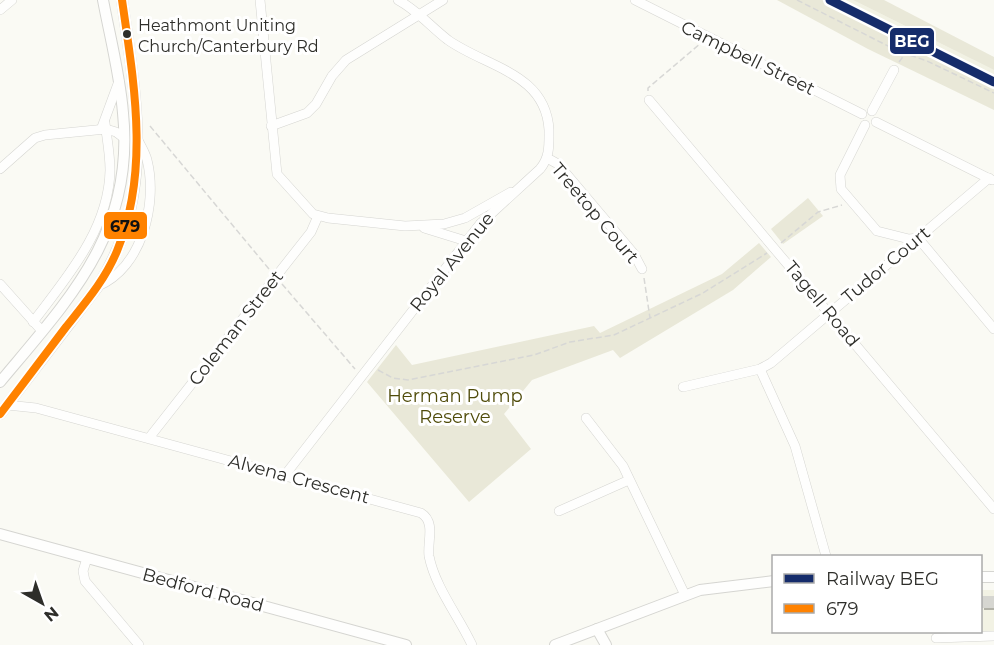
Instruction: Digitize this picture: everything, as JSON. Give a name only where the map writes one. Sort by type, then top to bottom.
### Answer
[{"type":"main road","points":[[0,382],[84,277],[106,237],[123,172],[124,138],[119,81],[103,0]]},
{"type":"main road","points":[[3,410],[111,267],[130,217],[136,182],[138,138],[122,0]]},
{"type":"main road","name":"Bedford Road","points":[[0,534],[406,645]]},
{"type":"main road","points":[[555,645],[685,595],[718,586],[772,581]]},
{"type":"main road","points":[[597,629],[606,645]]},
{"type":"street","points":[[0,10],[12,0]]},
{"type":"street","points":[[260,0],[277,174],[307,209],[318,216],[416,226],[444,224],[465,218],[504,194],[517,190]]},
{"type":"street","points":[[398,0],[450,41],[505,68],[533,89],[539,96],[548,122],[548,158]]},
{"type":"street","points":[[271,126],[307,113],[346,60],[443,0]]},
{"type":"street","name":"Campbell Street","points":[[635,0],[707,38],[867,113]]},
{"type":"street","points":[[865,125],[861,119],[894,70]]},
{"type":"street","points":[[33,322],[74,269],[96,226],[109,181],[103,127],[119,81]]},
{"type":"street","name":"Tagell Road","points":[[649,100],[994,509]]},
{"type":"street","points":[[867,113],[876,115],[876,122]]},
{"type":"street","points":[[865,125],[873,125],[876,122]]},
{"type":"street","points":[[876,122],[992,180]]},
{"type":"street","points":[[865,125],[839,181],[841,189],[877,231],[909,239],[918,238],[994,329]]},
{"type":"street","points":[[0,169],[35,138],[103,127],[124,138]]},
{"type":"street","points":[[98,286],[112,280],[132,256],[143,235],[150,193],[147,160],[138,138]]},
{"type":"street","name":"Royal Avenue","points":[[285,475],[485,218],[540,169],[548,158]]},
{"type":"street","name":"Treetop Court","points":[[548,158],[563,170],[634,254],[642,268]]},
{"type":"street","name":"Tudor Court","points":[[683,387],[760,369],[771,363],[918,238],[992,180]]},
{"type":"street","name":"Coleman Street","points":[[149,438],[311,232],[318,216]]},
{"type":"street","points":[[416,226],[466,241]]},
{"type":"street","points":[[0,284],[42,331]]},
{"type":"street","points":[[760,369],[795,446],[826,555]]},
{"type":"street","points":[[23,386],[26,399],[36,408]]},
{"type":"street","name":"Alvena Crescent","points":[[3,410],[36,408],[285,475],[426,516],[430,524],[429,555],[434,570],[472,645]]},
{"type":"street","points":[[586,418],[614,452],[685,595]]},
{"type":"street","points":[[558,511],[629,480]]},
{"type":"street","points":[[87,558],[83,572],[85,581],[139,645]]},
{"type":"street","points":[[936,638],[994,636]]},
{"type":"path","points":[[797,0],[905,53],[994,93]]},
{"type":"path","points":[[649,100],[648,88],[707,38]]},
{"type":"path","points":[[894,70],[905,53]]},
{"type":"path","points":[[150,126],[272,272]]},
{"type":"path","points":[[370,365],[393,378],[408,380],[534,356],[570,342],[614,334],[703,293],[775,248],[818,212],[851,202]]},
{"type":"path","points":[[642,268],[650,319]]},
{"type":"path","points":[[282,283],[358,374]]},
{"type":"shaded area","points":[[822,0],[853,0],[994,70],[994,86]]},
{"type":"shaded area","points":[[982,590],[994,590],[994,639],[944,640],[944,633],[982,633]]},
{"type":"green space","points":[[777,0],[822,0],[994,86],[994,110],[868,49]]},
{"type":"green space","points":[[853,0],[884,0],[994,57],[994,70]]},
{"type":"green space","points":[[808,198],[823,216],[783,244],[771,229]]},
{"type":"green space","name":"Herman Pump Reserve","points":[[759,243],[771,257],[733,290],[620,358],[613,350],[532,380],[504,414],[531,449],[469,502],[367,382],[396,345],[412,365],[594,326],[600,333],[722,274]]},
{"type":"building","points":[[982,596],[994,596],[994,608],[982,608]]},
{"type":"rail line","name":"BEG","points":[[830,0],[994,82]]},
{"type":"transit line","name":"679","points":[[0,414],[101,281],[117,251],[127,221],[133,190],[136,127],[131,63],[122,0]]},
{"type":"place","name":"Heathmont Uniting Church/Canterbury Rd","points":[[127,34]]}]
